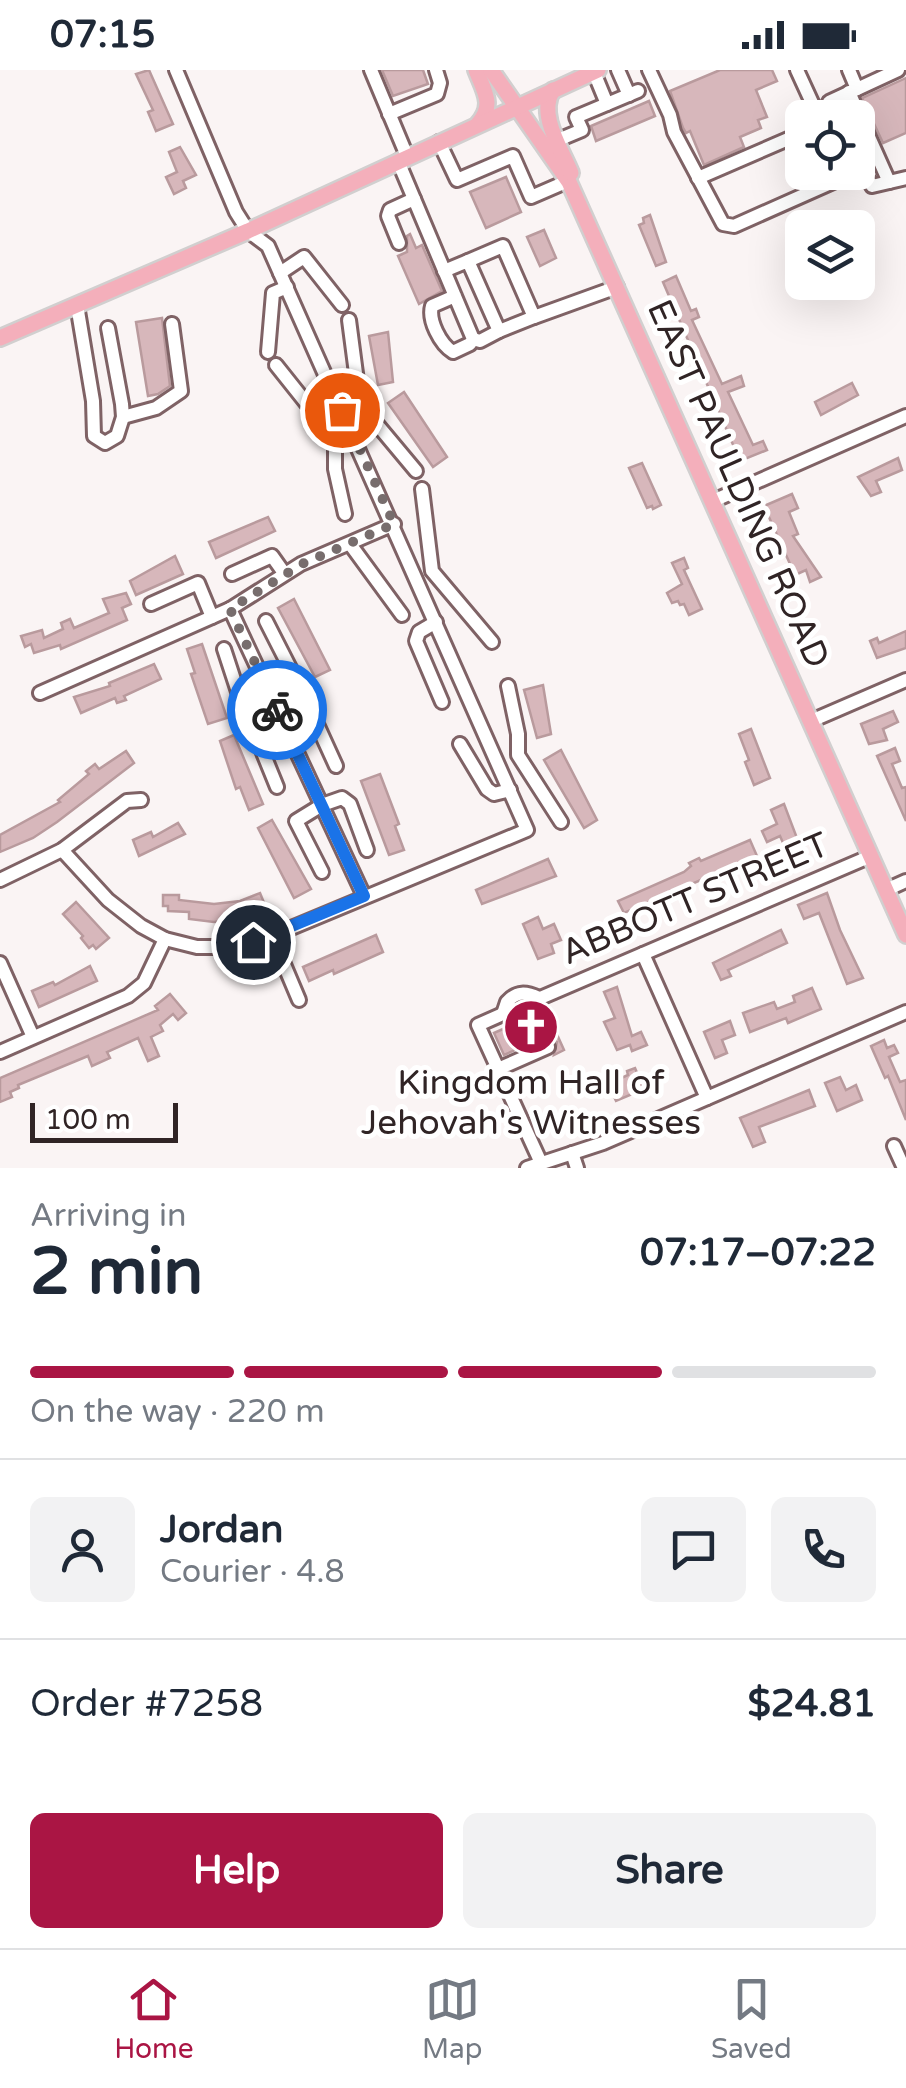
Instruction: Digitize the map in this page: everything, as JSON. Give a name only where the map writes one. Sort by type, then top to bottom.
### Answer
[{"type":"main road","points":[[476,70],[489,101],[478,124]]},
{"type":"main road","name":"EAST PAULDING ROAD","points":[[491,70],[568,180],[906,936]]},
{"type":"main road","points":[[0,338],[248,231],[595,71]]},
{"type":"main road","points":[[553,90],[547,99],[547,109],[582,211]]},
{"type":"street","points":[[62,850],[116,908],[164,939],[198,947],[226,947],[272,936],[527,830],[394,524],[342,421],[268,246],[248,231],[236,212],[176,70]]},
{"type":"street","points":[[371,70],[389,114],[414,199],[473,338],[480,341],[617,287]]},
{"type":"street","points":[[389,114],[437,94],[440,83],[436,70]]},
{"type":"street","points":[[558,140],[584,135],[576,118],[633,93],[618,70]]},
{"type":"street","points":[[648,70],[674,132],[724,224],[734,226],[815,190]]},
{"type":"street","points":[[797,70],[811,100]]},
{"type":"street","points":[[849,70],[889,182]]},
{"type":"street","points":[[833,100],[883,73],[898,70]]},
{"type":"street","points":[[595,71],[607,104]]},
{"type":"street","points":[[698,178],[785,140]]},
{"type":"street","points":[[438,142],[456,180],[513,156],[531,197],[568,180]]},
{"type":"street","points":[[875,185],[906,178]]},
{"type":"street","points":[[399,243],[388,216],[390,210],[414,199]]},
{"type":"street","points":[[444,271],[502,246],[534,317]]},
{"type":"street","points":[[280,273],[304,257],[342,305]]},
{"type":"street","points":[[468,261],[498,331]]},
{"type":"street","points":[[268,352],[273,293],[286,287]]},
{"type":"street","points":[[454,296],[432,306],[430,313],[444,347],[452,352],[470,344],[473,338]]},
{"type":"street","points":[[76,305],[94,436],[99,442],[112,442],[123,417],[108,328]]},
{"type":"street","points":[[349,320],[360,404],[416,471]]},
{"type":"street","points":[[123,417],[156,408],[181,391],[172,324]]},
{"type":"street","points":[[87,365],[114,360]]},
{"type":"street","points":[[276,365],[319,419],[342,421]]},
{"type":"street","points":[[345,514],[335,469],[342,421],[360,404]]},
{"type":"street","points":[[713,501],[906,416]]},
{"type":"street","points":[[422,489],[434,576],[448,587],[492,642]]},
{"type":"street","points":[[40,693],[230,609],[284,573],[394,524]]},
{"type":"street","points":[[350,544],[402,615]]},
{"type":"street","points":[[232,574],[272,556],[284,573]]},
{"type":"street","points":[[419,582],[434,576]]},
{"type":"street","points":[[151,604],[198,583],[212,617]]},
{"type":"street","points":[[230,609],[364,896]]},
{"type":"street","points":[[266,621],[295,678],[293,697]]},
{"type":"street","points":[[436,622],[419,632],[416,642],[442,702]]},
{"type":"street","points":[[224,649],[243,707],[255,718],[255,733],[277,787]]},
{"type":"street","points":[[811,721],[906,680]]},
{"type":"street","points":[[508,686],[520,758],[561,822]]},
{"type":"street","points":[[255,718],[293,697]]},
{"type":"street","points":[[293,697],[310,708],[336,766]]},
{"type":"street","points":[[460,744],[487,790],[494,794],[510,790]]},
{"type":"street","points":[[499,766],[520,758]]},
{"type":"street","points":[[322,872],[296,821],[322,805],[342,798],[350,804],[367,850]]},
{"type":"street","points":[[0,880],[62,850],[127,800],[142,800]]},
{"type":"street","name":"ABBOTT STREET","points":[[498,1069],[478,1025],[509,1012],[506,1002],[516,994],[528,993],[538,999],[871,856]]},
{"type":"street","points":[[886,890],[906,881]]},
{"type":"street","points":[[272,936],[299,1000]]},
{"type":"street","points":[[0,1052],[128,996],[144,983],[164,939]]},
{"type":"street","points":[[643,954],[707,1098]]},
{"type":"street","points":[[0,964],[33,1038]]},
{"type":"street","points":[[527,1168],[572,1154],[906,1012]]},
{"type":"street","points":[[541,1163],[498,1069],[548,1047]]},
{"type":"street","points":[[894,1146],[904,1168]]},
{"type":"street","points":[[572,1154],[578,1168]]},
{"type":"building","points":[[149,70],[173,124],[156,131],[148,112],[153,110],[136,74]]},
{"type":"building","points":[[382,70],[423,70],[428,84],[393,96]]},
{"type":"building","points":[[720,70],[772,70],[777,81],[756,90],[767,117],[758,120],[761,128],[740,137],[744,147],[704,165],[690,131],[686,133],[683,128],[670,91]]},
{"type":"building","points":[[906,78],[906,133],[883,143],[875,126],[875,100],[862,98]]},
{"type":"building","points":[[649,101],[655,116],[596,141],[591,126]]},
{"type":"building","points":[[180,147],[196,175],[183,181],[186,188],[174,194],[166,177],[177,172],[169,152]]},
{"type":"building","points":[[506,177],[521,212],[486,228],[470,192]]},
{"type":"building","points":[[650,215],[666,262],[656,266],[639,225]]},
{"type":"building","points":[[544,230],[556,258],[540,266],[527,237]]},
{"type":"building","points":[[410,234],[416,248],[422,245],[442,291],[419,304],[398,256],[407,252]]},
{"type":"building","points":[[676,276],[691,311],[696,309],[699,317],[692,320],[722,384],[741,376],[744,386],[728,392],[753,445],[763,441],[767,450],[740,461],[663,282]]},
{"type":"building","points":[[162,318],[170,386],[148,396],[136,322]]},
{"type":"building","points":[[388,332],[393,382],[378,385],[369,336]]},
{"type":"building","points":[[852,383],[858,395],[821,415],[815,402]]},
{"type":"building","points":[[404,392],[447,457],[433,467],[388,403]]},
{"type":"building","points":[[898,458],[902,470],[876,481],[881,492],[871,496],[858,477]]},
{"type":"building","points":[[642,463],[661,505],[653,509],[647,508],[629,468]]},
{"type":"building","points":[[792,494],[798,508],[789,512],[798,534],[793,536],[821,577],[810,582],[806,570],[795,575],[764,506]]},
{"type":"building","points":[[268,517],[275,531],[216,558],[209,542]]},
{"type":"building","points":[[175,556],[183,574],[136,595],[130,581]]},
{"type":"building","points":[[684,558],[688,568],[684,570],[702,609],[689,615],[684,604],[672,603],[667,593],[682,584],[672,563]]},
{"type":"building","points":[[126,593],[131,604],[122,608],[127,620],[61,649],[60,645],[34,653],[31,644],[25,647],[21,636],[42,630],[44,638],[63,629],[61,623],[70,619],[74,628],[109,613],[103,599]]},
{"type":"building","points":[[294,599],[330,670],[315,677],[278,608]]},
{"type":"building","points":[[906,631],[906,648],[877,658],[870,641],[877,638],[879,643]]},
{"type":"building","points":[[202,644],[227,718],[208,724],[187,649]]},
{"type":"building","points":[[154,664],[161,679],[124,696],[126,700],[117,703],[115,698],[81,713],[74,697],[110,686],[109,683]]},
{"type":"building","points":[[543,685],[551,734],[537,738],[524,690]]},
{"type":"building","points":[[893,711],[898,722],[883,729],[887,740],[869,744],[861,724]]},
{"type":"building","points":[[751,729],[770,778],[754,785],[739,734]]},
{"type":"building","points":[[234,735],[263,804],[249,810],[240,787],[236,789],[220,741]]},
{"type":"building","points":[[895,748],[900,761],[892,764],[902,788],[906,787],[906,821],[877,756]]},
{"type":"building","points":[[561,750],[597,820],[584,828],[544,760]]},
{"type":"building","points":[[126,751],[134,763],[33,838],[0,852],[0,835],[60,802],[95,764],[99,769]]},
{"type":"building","points":[[380,774],[399,824],[395,826],[404,850],[389,855],[361,781]]},
{"type":"building","points":[[784,804],[803,854],[790,859],[780,836],[767,842],[762,831],[777,824],[771,810]]},
{"type":"building","points":[[272,820],[311,889],[294,898],[258,828]]},
{"type":"building","points":[[178,823],[185,834],[139,856],[133,840],[151,832],[153,837]]},
{"type":"building","points":[[750,840],[757,856],[624,913],[618,901],[684,872],[691,866],[689,863],[699,858],[701,861]]},
{"type":"building","points":[[548,859],[556,876],[482,904],[476,890]]},
{"type":"building","points":[[260,893],[267,910],[245,918],[214,922],[189,919],[189,912],[168,911],[168,906],[163,906],[163,895],[214,904],[240,901]]},
{"type":"building","points":[[827,893],[863,978],[847,984],[819,913],[804,919],[798,905]]},
{"type":"building","points":[[76,902],[109,938],[96,949],[93,945],[89,948],[63,914]]},
{"type":"building","points":[[538,917],[543,929],[554,924],[561,940],[551,944],[554,953],[538,959],[523,924]]},
{"type":"building","points":[[781,930],[787,943],[728,970],[731,976],[721,980],[713,963]]},
{"type":"building","points":[[376,935],[383,952],[309,981],[303,967]]},
{"type":"building","points":[[90,966],[97,981],[39,1007],[32,991],[53,982],[55,985]]},
{"type":"building","points":[[617,987],[632,1036],[641,1032],[647,1045],[632,1051],[630,1045],[617,1050],[604,1022],[615,1018],[604,992]]},
{"type":"building","points":[[812,988],[821,1009],[788,1023],[786,1018],[750,1032],[743,1013],[774,1002],[777,1009],[795,1002],[793,996]]},
{"type":"building","points":[[170,994],[186,1013],[178,1020],[173,1014],[160,1025],[163,1031],[151,1037],[159,1056],[148,1061],[138,1038],[107,1052],[110,1058],[92,1066],[88,1056],[18,1085],[10,1092],[12,1097],[0,1102],[0,1078],[158,1010],[155,1006]]},
{"type":"building","name":"Kingdom Hall of Jehovah's Witnesses","points":[[524,1009],[536,1015],[546,1010],[564,1050],[554,1055],[557,1042],[544,1037],[504,1055],[494,1033],[519,1022]]},
{"type":"building","points":[[730,1021],[735,1035],[722,1040],[727,1053],[715,1058],[704,1032]]},
{"type":"building","points":[[884,1040],[887,1048],[894,1045],[898,1053],[889,1057],[900,1082],[906,1080],[906,1120],[871,1046]]},
{"type":"building","points":[[635,1068],[644,1089],[616,1101],[608,1084]]},
{"type":"building","points":[[840,1077],[846,1090],[856,1085],[862,1100],[837,1111],[825,1083]]},
{"type":"building","points":[[809,1090],[815,1106],[759,1127],[765,1142],[753,1147],[740,1118]]},
{"type":"way so far","points":[[277,710],[230,609],[284,573],[394,524],[342,410]]},
{"type":"place","name":"Kingdom Hall of Jehovah's Witnesses","points":[[531,1027]]},
{"type":"route","points":[[253,942],[364,896],[277,710]]}]
